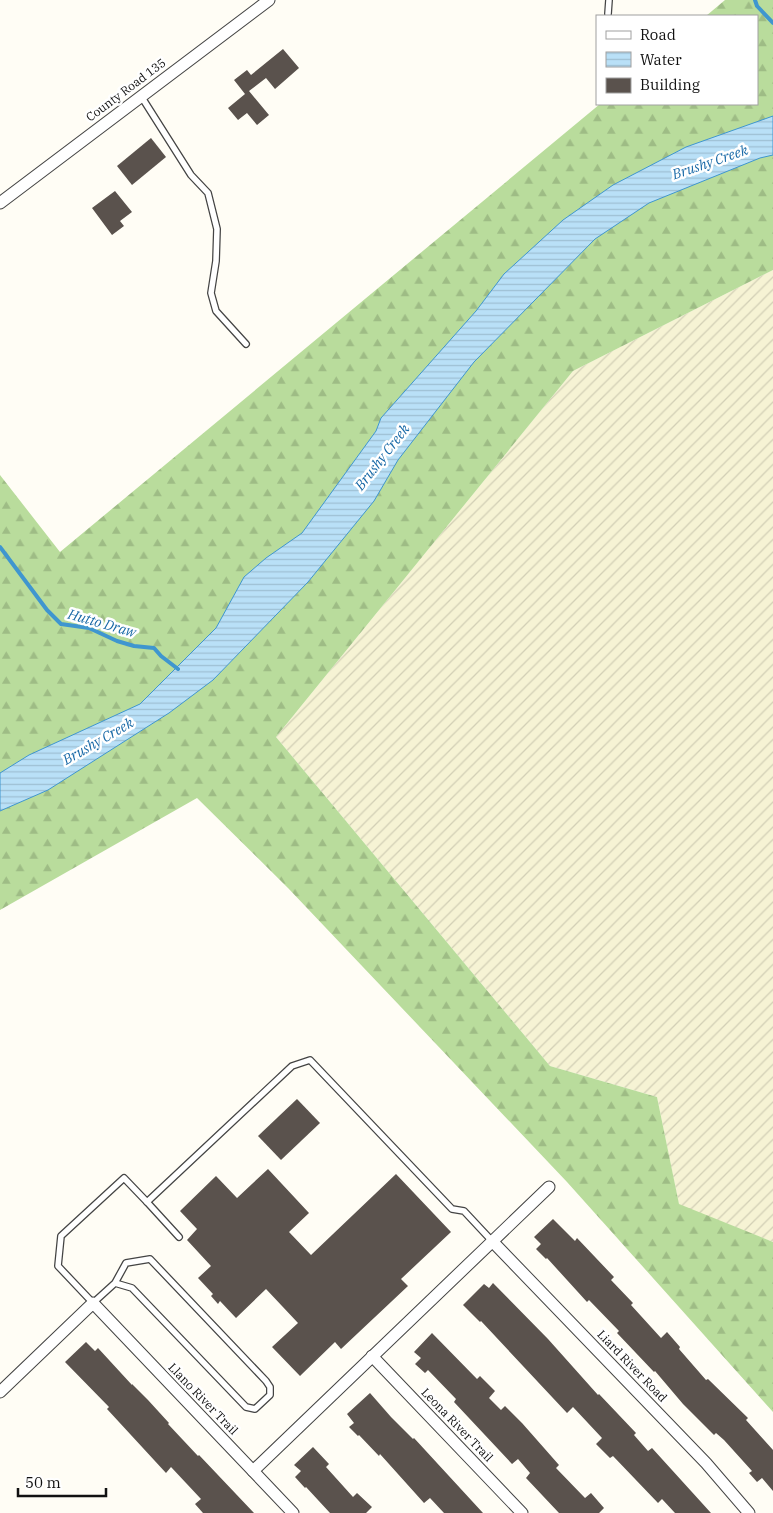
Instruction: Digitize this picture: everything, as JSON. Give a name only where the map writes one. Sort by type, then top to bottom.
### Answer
[{"type":"street","name":"County Road 135","points":[[0,203],[269,0]]},
{"type":"street","points":[[253,1470],[549,1186]]},
{"type":"street","name":"Liard River Road","points":[[492,1241],[706,1464],[750,1513]]},
{"type":"street","points":[[0,1392],[93,1303]]},
{"type":"street","name":"Llano River Trail","points":[[93,1303],[293,1513]]},
{"type":"street","name":"Leona River Trail","points":[[372,1356],[522,1513]]},
{"type":"lane","points":[[608,14],[609,0]]},
{"type":"lane","points":[[141,96],[191,175],[208,193],[217,229],[216,262],[211,292],[216,311],[246,344]]},
{"type":"lane","points":[[147,1202],[292,1066],[310,1060],[452,1209],[464,1212],[492,1241]]},
{"type":"lane","points":[[115,1283],[132,1288],[246,1406],[254,1409],[270,1395],[270,1387],[266,1381],[150,1259],[126,1263],[115,1283],[93,1303],[58,1266],[61,1236],[124,1178],[179,1236]]},
{"type":"shaded area","points":[[773,270],[773,1242],[679,1205],[657,1097],[550,1066],[276,737],[573,371]]},
{"type":"green space","points":[[725,0],[773,0],[773,270],[573,371],[276,737],[550,1066],[657,1097],[679,1204],[773,1242],[773,1412],[567,1182],[288,888],[197,798],[0,910],[0,475],[60,552],[599,105],[758,105],[758,15],[707,15]]},
{"type":"water","name":"Brushy Creek","points":[[773,116],[773,155],[760,158],[649,203],[595,239],[474,362],[398,460],[374,501],[308,582],[213,680],[169,713],[48,790],[0,811],[0,773],[29,755],[140,704],[216,628],[244,577],[266,558],[302,533],[376,431],[381,418],[476,311],[504,274],[563,220],[613,185],[686,147]]},
{"type":"building","points":[[283,49],[299,68],[275,89],[266,78],[249,91],[269,115],[257,125],[247,113],[238,120],[228,108],[245,94],[234,80],[247,70],[251,75]]},
{"type":"building","points":[[151,138],[166,157],[132,185],[117,166]]},
{"type":"building","points":[[115,191],[132,212],[120,221],[124,226],[112,235],[92,208]]},
{"type":"building","points":[[297,1099],[320,1123],[281,1160],[258,1136]]},
{"type":"building","points":[[268,1169],[309,1213],[289,1232],[311,1255],[396,1174],[451,1232],[401,1279],[408,1286],[341,1349],[335,1342],[300,1376],[272,1347],[298,1323],[266,1289],[236,1318],[220,1301],[218,1304],[211,1296],[213,1294],[198,1278],[211,1266],[187,1240],[197,1229],[180,1211],[216,1176],[237,1198]]},
{"type":"building","points":[[553,1219],[575,1241],[577,1238],[614,1277],[611,1280],[633,1303],[631,1305],[661,1338],[667,1332],[706,1380],[708,1379],[748,1418],[746,1420],[773,1450],[773,1491],[762,1478],[757,1482],[749,1473],[752,1471],[724,1440],[716,1433],[714,1435],[683,1404],[655,1371],[617,1333],[619,1331],[589,1300],[587,1302],[547,1258],[536,1249],[541,1244],[534,1237]]},
{"type":"building","points":[[493,1283],[636,1433],[634,1435],[648,1451],[652,1448],[711,1513],[675,1513],[662,1499],[658,1503],[613,1456],[610,1458],[596,1444],[602,1438],[573,1407],[567,1413],[481,1321],[463,1305],[484,1284],[489,1288]]},
{"type":"building","points":[[432,1333],[477,1379],[480,1376],[495,1391],[489,1398],[501,1410],[505,1406],[522,1423],[559,1465],[556,1468],[585,1498],[591,1493],[604,1508],[599,1513],[559,1513],[526,1478],[530,1473],[518,1459],[512,1464],[454,1402],[456,1399],[428,1370],[425,1373],[415,1364],[421,1358],[414,1352]]},
{"type":"building","points":[[86,1342],[95,1351],[98,1348],[198,1456],[254,1513],[203,1513],[195,1504],[201,1499],[171,1467],[166,1473],[107,1409],[109,1407],[65,1362]]},
{"type":"building","points":[[370,1393],[483,1513],[444,1513],[430,1498],[424,1503],[380,1454],[379,1456],[349,1427],[354,1423],[347,1414]]},
{"type":"building","points":[[313,1447],[329,1464],[326,1467],[353,1497],[357,1493],[372,1507],[366,1513],[330,1513],[295,1477],[301,1471],[294,1465]]},
{"type":"waterway","points":[[755,0],[757,6],[773,23]]},
{"type":"waterway","name":"Hutto Draw","points":[[0,547],[47,610],[61,624],[89,628],[117,641],[134,646],[154,648],[178,669]]}]
